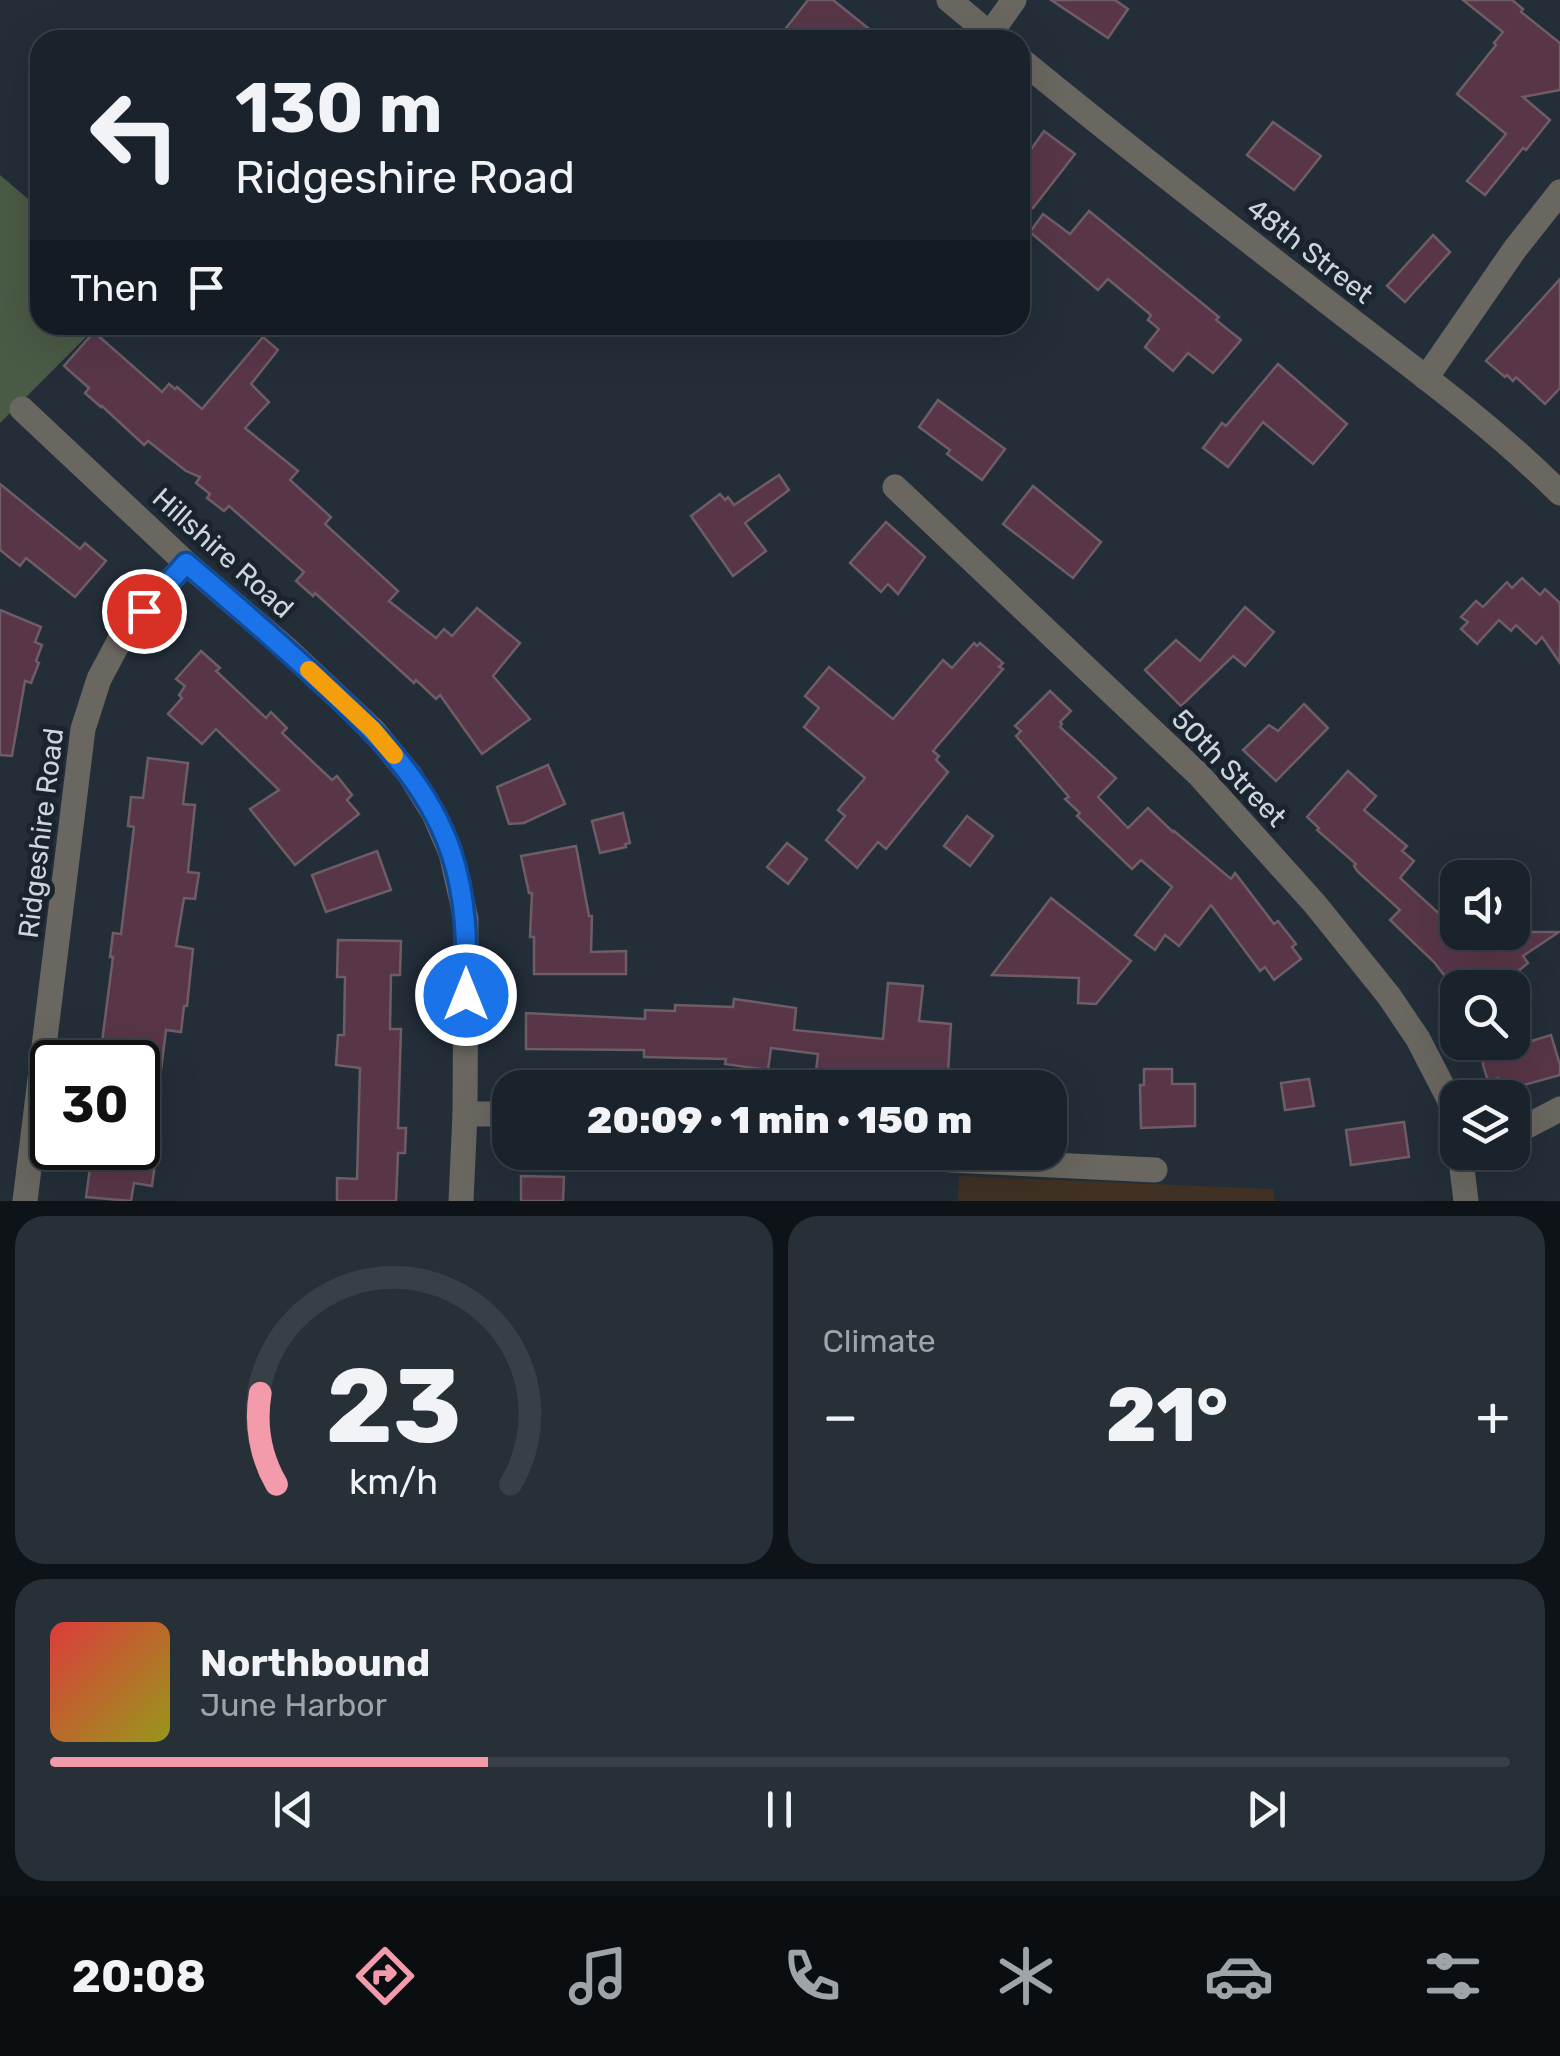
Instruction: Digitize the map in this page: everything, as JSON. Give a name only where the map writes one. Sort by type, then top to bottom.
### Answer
[{"type":"street","points":[[949,0],[985,30]]},
{"type":"street","points":[[998,30],[1014,0]]},
{"type":"street","name":"48th Street","points":[[1030,66],[1426,378],[1529,462],[1560,494]]},
{"type":"street","points":[[1426,378],[1515,249],[1560,192]]},
{"type":"street","name":"Hillshire Road","points":[[22,408],[186,563],[288,650],[373,730],[410,775],[434,814],[451,853],[466,919],[461,1201]]},
{"type":"street","name":"50th Street","points":[[895,486],[1199,776],[1315,904],[1388,996],[1418,1039],[1440,1084]]},
{"type":"street","name":"Ridgeshire Road","points":[[24,1201],[83,729],[100,679],[123,634],[186,563]]},
{"type":"street","points":[[1530,1125],[1560,1109]]},
{"type":"street","points":[[465,1114],[492,1114]]},
{"type":"street","points":[[1067,1166],[1155,1170]]},
{"type":"street","name":"50th Street","points":[[1465,1170],[1466,1201]]},
{"type":"shaded area","points":[[959,1176],[1273,1189],[1275,1201],[958,1201]]},
{"type":"green space","points":[[0,175],[30,200],[30,335],[88,335],[0,423]]},
{"type":"building","points":[[808,0],[833,0],[870,30],[788,30],[786,28]]},
{"type":"building","points":[[1051,0],[1115,0],[1128,9],[1108,38]]},
{"type":"building","points":[[1463,0],[1512,0],[1560,43],[1560,90],[1523,97],[1550,120],[1485,195],[1467,181],[1506,134],[1457,94],[1503,32]]},
{"type":"building","points":[[1273,122],[1321,156],[1294,190],[1247,155]]},
{"type":"building","points":[[1044,131],[1075,154],[1033,208],[1030,206],[1030,151]]},
{"type":"building","points":[[1089,211],[1219,317],[1216,320],[1241,340],[1213,373],[1188,353],[1173,371],[1145,347],[1159,329],[1148,320],[1151,315],[1108,279],[1098,290],[1030,232],[1043,214],[1070,234]]},
{"type":"building","points":[[1433,235],[1450,252],[1405,302],[1387,286]]},
{"type":"building","points":[[1560,279],[1560,388],[1545,404],[1516,377],[1513,381],[1505,377],[1486,361]]},
{"type":"building","points":[[91,335],[97,335],[162,392],[169,384],[177,387],[202,409],[263,337],[278,350],[251,384],[269,402],[245,428],[298,471],[290,480],[331,517],[325,524],[398,591],[389,601],[436,638],[444,629],[452,636],[477,608],[520,643],[493,676],[530,719],[482,754],[440,695],[436,699],[416,680],[414,683],[315,593],[313,596],[296,581],[304,572],[229,506],[224,511],[207,498],[210,494],[196,483],[200,477],[186,471],[148,441],[144,445],[85,393],[89,388],[64,366]]},
{"type":"building","points":[[1278,364],[1347,424],[1313,464],[1263,422],[1228,467],[1203,448]]},
{"type":"building","points":[[938,400],[1005,449],[982,480],[919,427]]},
{"type":"building","points":[[779,475],[789,490],[745,523],[766,551],[733,576],[691,516],[720,494],[734,505]]},
{"type":"building","points":[[0,484],[80,549],[85,543],[106,561],[75,597],[26,558],[20,566],[0,550]]},
{"type":"building","points":[[1033,486],[1101,542],[1073,578],[1003,524]]},
{"type":"building","points":[[886,522],[925,557],[898,594],[888,584],[881,592],[850,563]]},
{"type":"building","points":[[1522,578],[1540,595],[1545,589],[1560,603],[1560,663],[1542,637],[1536,644],[1516,625],[1511,631],[1499,620],[1477,644],[1461,629],[1468,622],[1461,617],[1476,601],[1483,607],[1507,582],[1512,588]]},
{"type":"building","points":[[1245,607],[1274,632],[1245,666],[1233,656],[1181,706],[1145,670],[1176,640],[1200,661]]},
{"type":"building","points":[[0,610],[41,627],[35,642],[42,645],[36,661],[39,663],[31,683],[25,681],[12,756],[0,755]]},
{"type":"building","points":[[974,643],[980,643],[1003,663],[999,667],[1003,669],[933,751],[948,772],[886,849],[878,842],[857,868],[826,840],[845,816],[838,810],[865,778],[804,727],[819,708],[805,696],[829,667],[893,719],[943,660],[952,668]]},
{"type":"building","points":[[201,651],[220,668],[216,671],[266,718],[271,712],[287,728],[282,733],[332,780],[337,776],[352,795],[347,800],[359,814],[295,865],[250,809],[279,790],[216,729],[202,744],[168,714],[182,698],[179,695],[185,686],[176,679]]},
{"type":"building","points":[[1050,691],[1071,711],[1060,727],[1116,778],[1098,797],[1128,828],[1148,808],[1231,879],[1235,873],[1274,924],[1278,921],[1296,944],[1292,947],[1301,959],[1274,980],[1265,967],[1260,971],[1211,905],[1179,946],[1165,935],[1155,950],[1135,935],[1172,887],[1141,860],[1132,869],[1077,816],[1080,813],[1065,799],[1069,797],[1016,736],[1021,731],[1015,726]]},
{"type":"building","points":[[1304,704],[1328,728],[1276,781],[1243,750],[1269,725],[1278,731]]},
{"type":"building","points":[[148,758],[188,763],[183,804],[195,805],[188,872],[199,873],[195,899],[184,898],[176,946],[193,949],[181,1032],[166,1030],[160,1078],[160,1040],[102,1040],[113,933],[121,934],[134,827],[128,826],[131,797],[143,798]]},
{"type":"building","points":[[548,765],[565,804],[524,823],[509,824],[497,787]]},
{"type":"building","points":[[1348,771],[1376,796],[1364,810],[1407,846],[1402,851],[1414,861],[1400,878],[1440,915],[1440,950],[1530,950],[1530,932],[1559,932],[1523,956],[1528,963],[1520,970],[1440,970],[1390,920],[1400,910],[1307,817]]},
{"type":"building","points":[[623,813],[630,843],[600,853],[592,821]]},
{"type":"building","points":[[967,816],[993,836],[970,866],[944,846]]},
{"type":"building","points":[[787,843],[807,859],[788,884],[767,867]]},
{"type":"building","points":[[576,846],[592,916],[591,952],[626,951],[626,974],[534,974],[534,937],[530,937],[532,893],[521,856]]},
{"type":"building","points":[[377,851],[391,890],[326,912],[312,875]]},
{"type":"building","points":[[1051,898],[1131,961],[1096,1004],[1078,1003],[1079,978],[992,975]]},
{"type":"building","points":[[338,940],[401,941],[400,975],[391,975],[390,1029],[401,1029],[398,1128],[406,1128],[405,1153],[398,1153],[396,1201],[337,1201],[337,1178],[357,1179],[360,1068],[336,1065],[338,1035],[344,1035],[345,977],[337,977]]},
{"type":"building","points":[[888,983],[923,986],[919,1021],[951,1024],[948,1070],[816,1070],[818,1054],[771,1048],[768,1070],[725,1064],[726,1059],[644,1057],[644,1050],[526,1049],[526,1013],[645,1019],[645,1010],[675,1011],[675,1005],[733,1007],[734,999],[796,1008],[794,1030],[883,1039]]},
{"type":"building","points":[[1551,1035],[1560,1075],[1530,1083],[1530,1080],[1488,1080],[1483,1060],[1530,1060],[1530,1041]]},
{"type":"building","points":[[1144,1069],[1172,1069],[1172,1084],[1195,1084],[1195,1126],[1141,1128],[1140,1085],[1144,1085]]},
{"type":"building","points":[[1309,1079],[1314,1106],[1285,1110],[1281,1083]]},
{"type":"building","points":[[1404,1122],[1409,1157],[1351,1165],[1346,1130]]},
{"type":"building","points":[[90,1170],[154,1170],[152,1186],[134,1183],[131,1201],[86,1197]]},
{"type":"building","points":[[521,1176],[564,1177],[563,1201],[521,1201]]},
{"type":"slow traffic","points":[[309,670],[394,755]]},
{"type":"route","points":[[144,611],[186,563],[288,650],[373,730],[410,775],[434,814],[451,853],[466,919],[466,995]]}]
